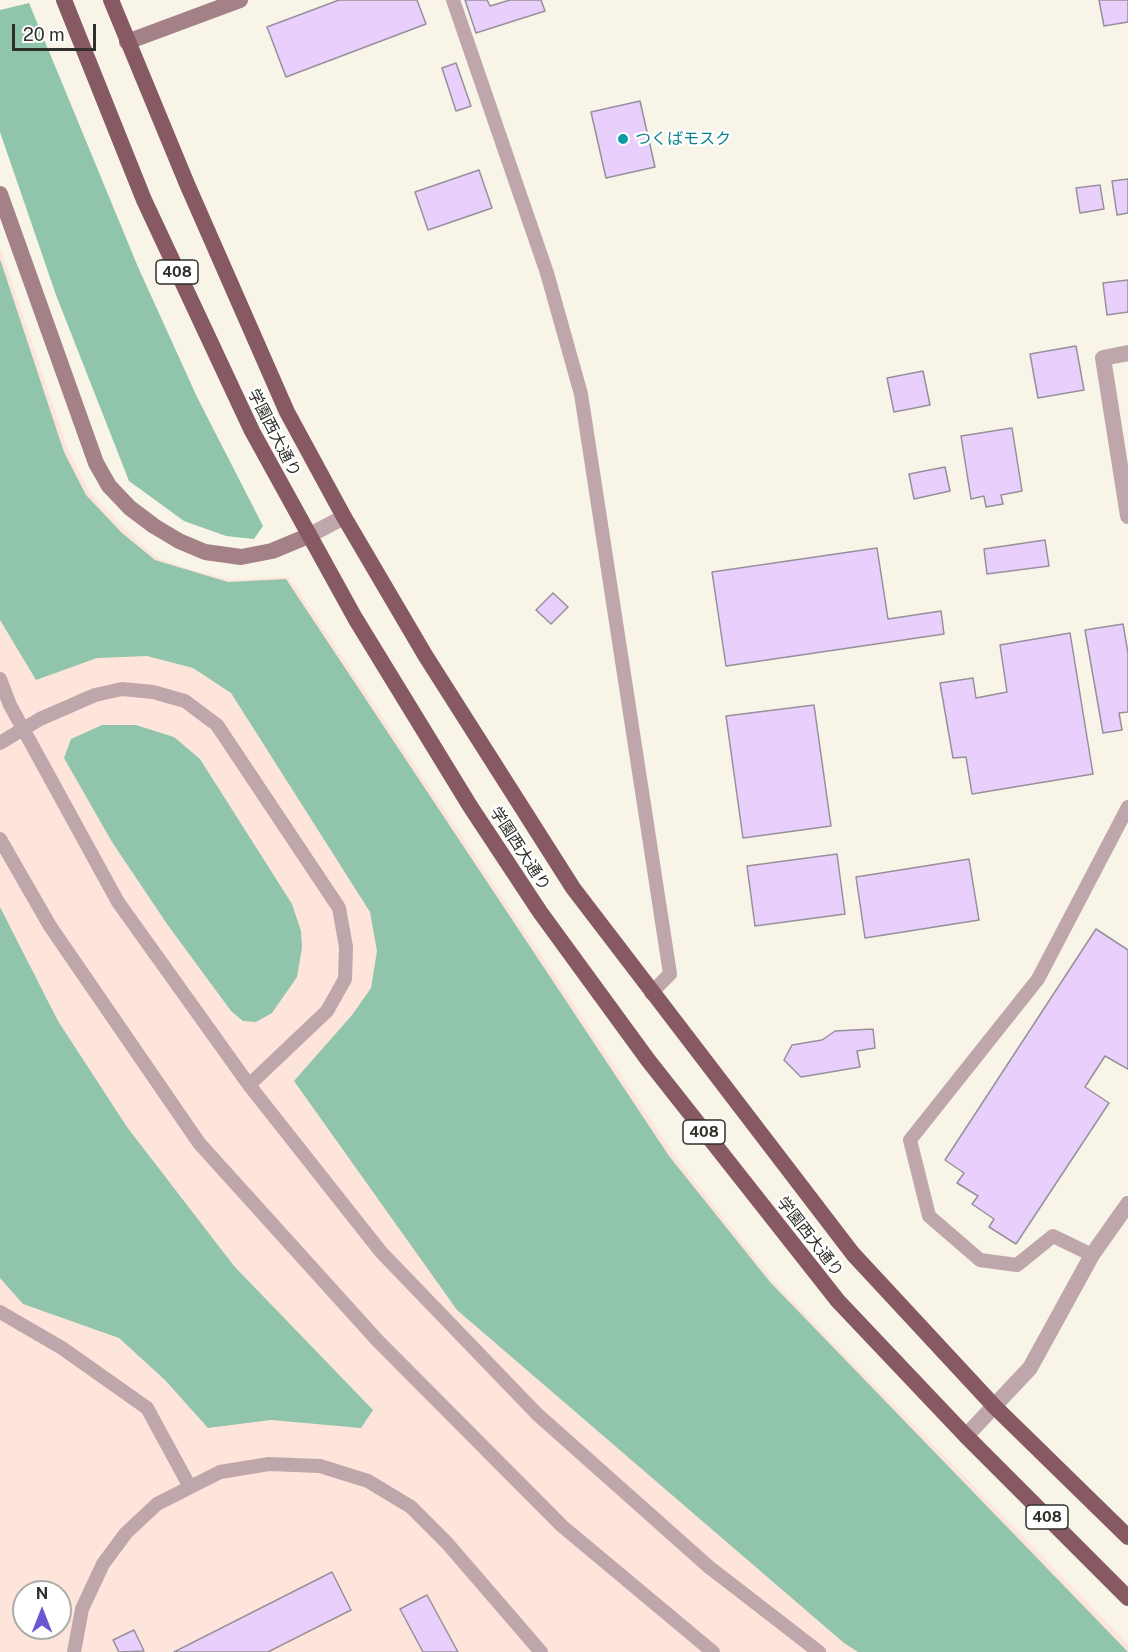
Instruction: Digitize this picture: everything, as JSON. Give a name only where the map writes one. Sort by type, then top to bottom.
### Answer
[{"type":"highway","name":"学園西大通り","points":[[64,0],[144,201],[252,431],[308,536],[470,806],[540,912],[648,1060],[838,1301],[966,1436],[1128,1598]]},
{"type":"highway","name":"学園西大通り","points":[[111,0],[287,412],[344,517],[426,655],[573,888],[651,993],[853,1254],[995,1407],[1128,1537]]},
{"type":"main road","points":[[127,42],[240,0]]},
{"type":"main road","points":[[0,194],[96,462],[109,486],[130,508],[154,526],[179,542],[205,552],[241,557],[272,551],[308,536]]},
{"type":"street","points":[[1128,353],[1103,358],[1128,516]]},
{"type":"street","points":[[308,536],[344,517]]},
{"type":"street","points":[[966,1436],[1030,1368],[1092,1255],[1128,1204]]},
{"type":"lane","points":[[453,0],[547,273],[581,394],[670,974],[651,993]]},
{"type":"lane","points":[[0,679],[10,705],[118,902],[249,1085],[381,1252],[537,1414],[709,1567],[819,1652]]},
{"type":"lane","points":[[0,743],[40,719],[94,695],[122,689],[153,692],[185,701],[217,725],[339,908],[346,946],[345,979],[327,1011],[249,1085]]},
{"type":"lane","points":[[1092,1255],[1053,1236],[1017,1265],[980,1260],[929,1216],[910,1140],[1038,979],[1128,807]]},
{"type":"lane","points":[[0,839],[50,926],[199,1143],[377,1340],[562,1526],[713,1652]]},
{"type":"lane","points":[[0,1312],[63,1348],[147,1408],[190,1487]]},
{"type":"lane","points":[[74,1652],[82,1610],[103,1564],[126,1533],[158,1504],[220,1472],[269,1464],[320,1466],[368,1481],[411,1507],[447,1543],[541,1652]]},
{"type":"shaded area","points":[[0,247],[68,450],[90,493],[125,530],[158,558],[231,580],[289,577],[673,1154],[773,1281],[1128,1644],[1128,1652],[0,1652]]},
{"type":"green space","points":[[29,3],[138,267],[197,397],[263,526],[254,539],[226,536],[184,521],[129,481],[56,295],[0,132],[0,10]]},
{"type":"green space","points":[[0,259],[64,452],[86,495],[122,533],[155,560],[228,582],[286,579],[669,1156],[770,1282],[1128,1652],[858,1652],[844,1643],[457,1310],[294,1081],[352,1015],[371,988],[377,951],[370,912],[231,693],[193,668],[147,656],[97,658],[36,680],[0,620]]},
{"type":"green space","points":[[102,725],[136,725],[174,737],[200,759],[292,904],[301,931],[302,948],[297,977],[272,1013],[256,1022],[243,1021],[231,1011],[167,924],[112,842],[64,758],[71,739]]},
{"type":"green space","points":[[0,907],[58,1021],[127,1127],[234,1266],[373,1410],[361,1428],[271,1420],[208,1428],[165,1380],[119,1338],[23,1304],[0,1278]]},
{"type":"building","points":[[339,0],[417,0],[426,24],[286,77],[267,27]]},
{"type":"building","points":[[465,0],[487,0],[490,6],[510,0],[541,0],[545,11],[476,33]]},
{"type":"building","points":[[1099,0],[1128,0],[1128,22],[1104,26]]},
{"type":"building","points":[[456,63],[471,106],[456,111],[442,68]]},
{"type":"building","name":"つくばモスク","points":[[640,101],[655,167],[606,178],[591,112]]},
{"type":"building","points":[[479,170],[492,208],[428,230],[415,192]]},
{"type":"building","points":[[1128,179],[1128,213],[1117,215],[1112,181]]},
{"type":"building","points":[[1100,185],[1104,209],[1080,213],[1076,188]]},
{"type":"building","points":[[1128,280],[1128,312],[1107,315],[1103,283]]},
{"type":"building","points":[[1076,346],[1084,390],[1038,398],[1030,354]]},
{"type":"building","points":[[923,371],[930,405],[894,412],[887,378]]},
{"type":"building","points":[[1012,428],[1022,491],[1001,495],[1003,504],[986,507],[984,496],[971,499],[961,436]]},
{"type":"building","points":[[945,467],[950,491],[914,499],[909,474]]},
{"type":"building","points":[[1045,540],[1049,566],[987,574],[984,549]]},
{"type":"building","points":[[877,548],[888,619],[941,611],[944,634],[726,666],[712,572]]},
{"type":"building","points":[[553,593],[568,607],[551,624],[536,610]]},
{"type":"building","points":[[1123,624],[1128,653],[1128,712],[1119,713],[1122,730],[1103,733],[1085,630]]},
{"type":"building","points":[[1070,633],[1093,774],[972,794],[966,757],[953,758],[940,683],[973,678],[976,698],[1007,692],[1000,645]]},
{"type":"building","points":[[814,705],[831,826],[743,838],[726,716]]},
{"type":"building","points":[[837,854],[845,914],[755,926],[747,866]]},
{"type":"building","points":[[969,859],[979,920],[865,938],[856,877]]},
{"type":"building","points":[[1096,929],[1128,950],[1128,1069],[1105,1056],[1085,1087],[1109,1103],[1016,1244],[989,1227],[994,1219],[972,1204],[978,1196],[957,1183],[964,1173],[945,1160]]},
{"type":"building","points":[[873,1029],[875,1048],[857,1051],[860,1067],[801,1077],[784,1060],[792,1045],[822,1040],[835,1031]]},
{"type":"building","points":[[332,1572],[351,1610],[268,1652],[174,1652]]},
{"type":"building","points":[[427,1595],[458,1652],[423,1652],[400,1609]]},
{"type":"building","points":[[134,1630],[144,1651],[119,1652],[113,1640]]},
{"type":"place","name":"つくばモスク","points":[[623,139]]}]
